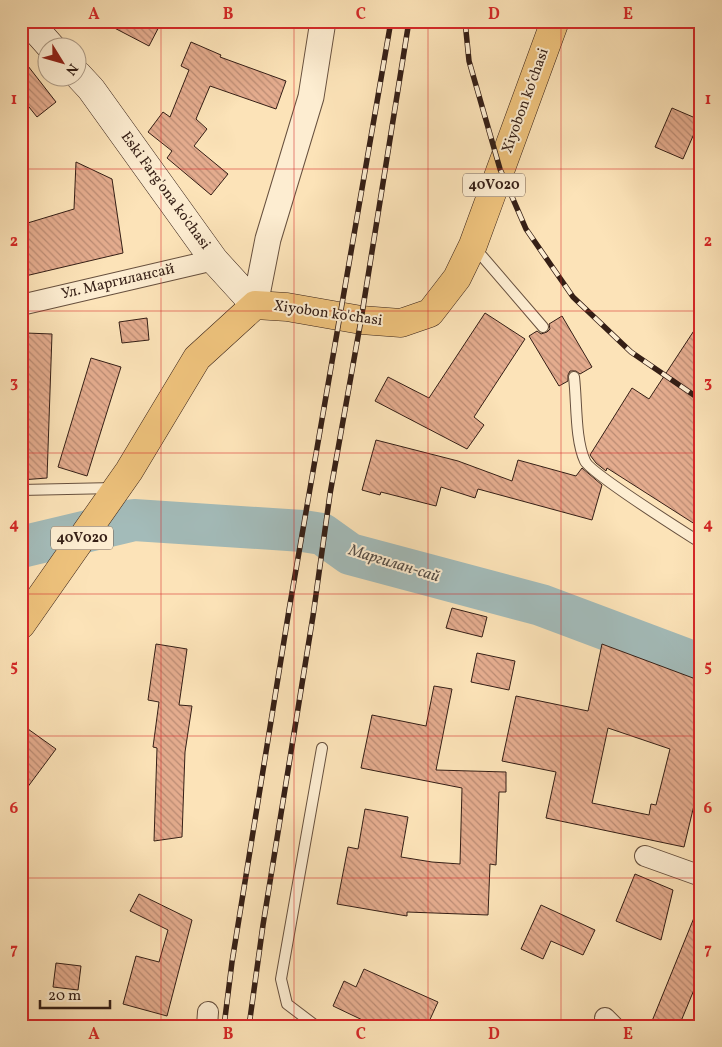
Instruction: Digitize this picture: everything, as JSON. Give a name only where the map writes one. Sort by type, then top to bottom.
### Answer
[{"type":"main road","points":[[28,21],[43,38]]},
{"type":"main road","name":"Xiyobon koʻchasi","points":[[401,323],[430,313],[457,278],[472,245],[555,21]]},
{"type":"main road","name":"Eski Farg'ona ko'chasi","points":[[88,86],[214,260],[255,305]]},
{"type":"main road","name":"Xiyobon ko'chasi","points":[[255,305],[287,307],[361,320],[401,323]]},
{"type":"main road","name":"40V020","points":[[28,615],[123,480],[197,358],[255,305]]},
{"type":"street","points":[[255,305],[268,239],[311,98],[323,21]]},
{"type":"street","name":"Ул. Маргилансай","points":[[21,305],[214,260]]},
{"type":"street","points":[[645,856],[701,876]]},
{"type":"lane","points":[[472,245],[543,327]]},
{"type":"lane","points":[[574,377],[580,445],[586,463],[673,526],[701,543]]},
{"type":"lane","points":[[21,490],[123,480]]},
{"type":"lane","points":[[316,1026],[286,1004],[281,979],[322,748]]},
{"type":"building","points":[[101,21],[162,21],[149,46]]},
{"type":"building","points":[[191,42],[221,55],[220,57],[286,81],[276,109],[210,86],[196,119],[207,129],[194,146],[228,174],[211,195],[167,158],[172,151],[148,132],[163,112],[170,117],[189,70],[181,66]]},
{"type":"building","points":[[21,57],[38,79],[38,88],[45,88],[56,102],[37,117],[21,97]]},
{"type":"building","points":[[672,108],[700,120],[683,159],[655,147]]},
{"type":"building","points":[[76,162],[112,179],[123,253],[21,277],[21,225],[74,209]]},
{"type":"building","points":[[485,313],[525,339],[474,417],[484,425],[467,449],[375,401],[388,377],[429,398]]},
{"type":"building","points":[[562,316],[592,367],[580,374],[576,371],[570,371],[568,381],[559,386],[529,336],[537,331],[541,334],[547,332],[550,329],[549,324]]},
{"type":"building","points":[[147,318],[149,340],[122,343],[119,322]]},
{"type":"building","points":[[701,320],[701,528],[607,468],[606,471],[590,455],[632,388],[649,399]]},
{"type":"building","points":[[26,333],[52,334],[47,478],[21,480],[21,438],[26,438],[28,391],[24,391]]},
{"type":"building","points":[[91,358],[121,367],[87,476],[58,467]]},
{"type":"building","points":[[376,440],[458,461],[512,481],[518,460],[576,476],[582,468],[602,485],[592,520],[478,489],[475,498],[441,487],[436,506],[381,492],[380,495],[362,490]]},
{"type":"building","points":[[452,608],[487,617],[482,637],[446,628]]},
{"type":"building","points":[[156,644],[187,649],[179,705],[192,706],[185,752],[182,837],[154,841],[157,748],[153,747],[159,702],[148,700]]},
{"type":"building","points":[[602,644],[701,681],[701,776],[684,847],[546,818],[556,772],[502,761],[516,696],[588,711]],"holes":[[[608,728],[670,749],[656,805],[651,804],[649,815],[592,803]]]},
{"type":"building","points":[[477,653],[515,661],[509,690],[471,682]]},
{"type":"building","points":[[434,686],[452,689],[436,770],[506,772],[506,792],[499,792],[496,865],[490,864],[488,915],[407,912],[407,916],[337,904],[348,847],[358,849],[365,809],[408,817],[401,857],[460,864],[462,788],[361,768],[372,715],[426,726]]},
{"type":"building","points":[[21,724],[56,749],[21,796]]},
{"type":"building","points":[[635,874],[673,890],[661,940],[616,921]]},
{"type":"building","points":[[139,894],[192,920],[167,1016],[123,1004],[136,956],[159,962],[168,930],[130,911]]},
{"type":"building","points":[[700,903],[701,973],[679,1026],[650,1026]]},
{"type":"building","points":[[541,905],[595,930],[583,955],[551,941],[543,959],[521,949]]},
{"type":"building","points":[[56,963],[81,966],[78,990],[53,987]]},
{"type":"building","points":[[364,969],[438,1002],[427,1026],[375,1026],[333,1006],[344,981],[356,987]]},
{"type":"waterway","name":"Маргилан-сай","points":[[21,547],[134,520],[303,531],[322,534],[350,554],[541,605],[701,665]]},
{"type":"railway","points":[[224,1026],[232,962],[289,610],[391,21]]},
{"type":"railway","points":[[249,1026],[263,925],[313,616],[330,494],[361,320],[409,21]]},
{"type":"railway","points":[[465,21],[469,61],[500,169],[526,229],[573,297],[631,352],[701,400]]}]
